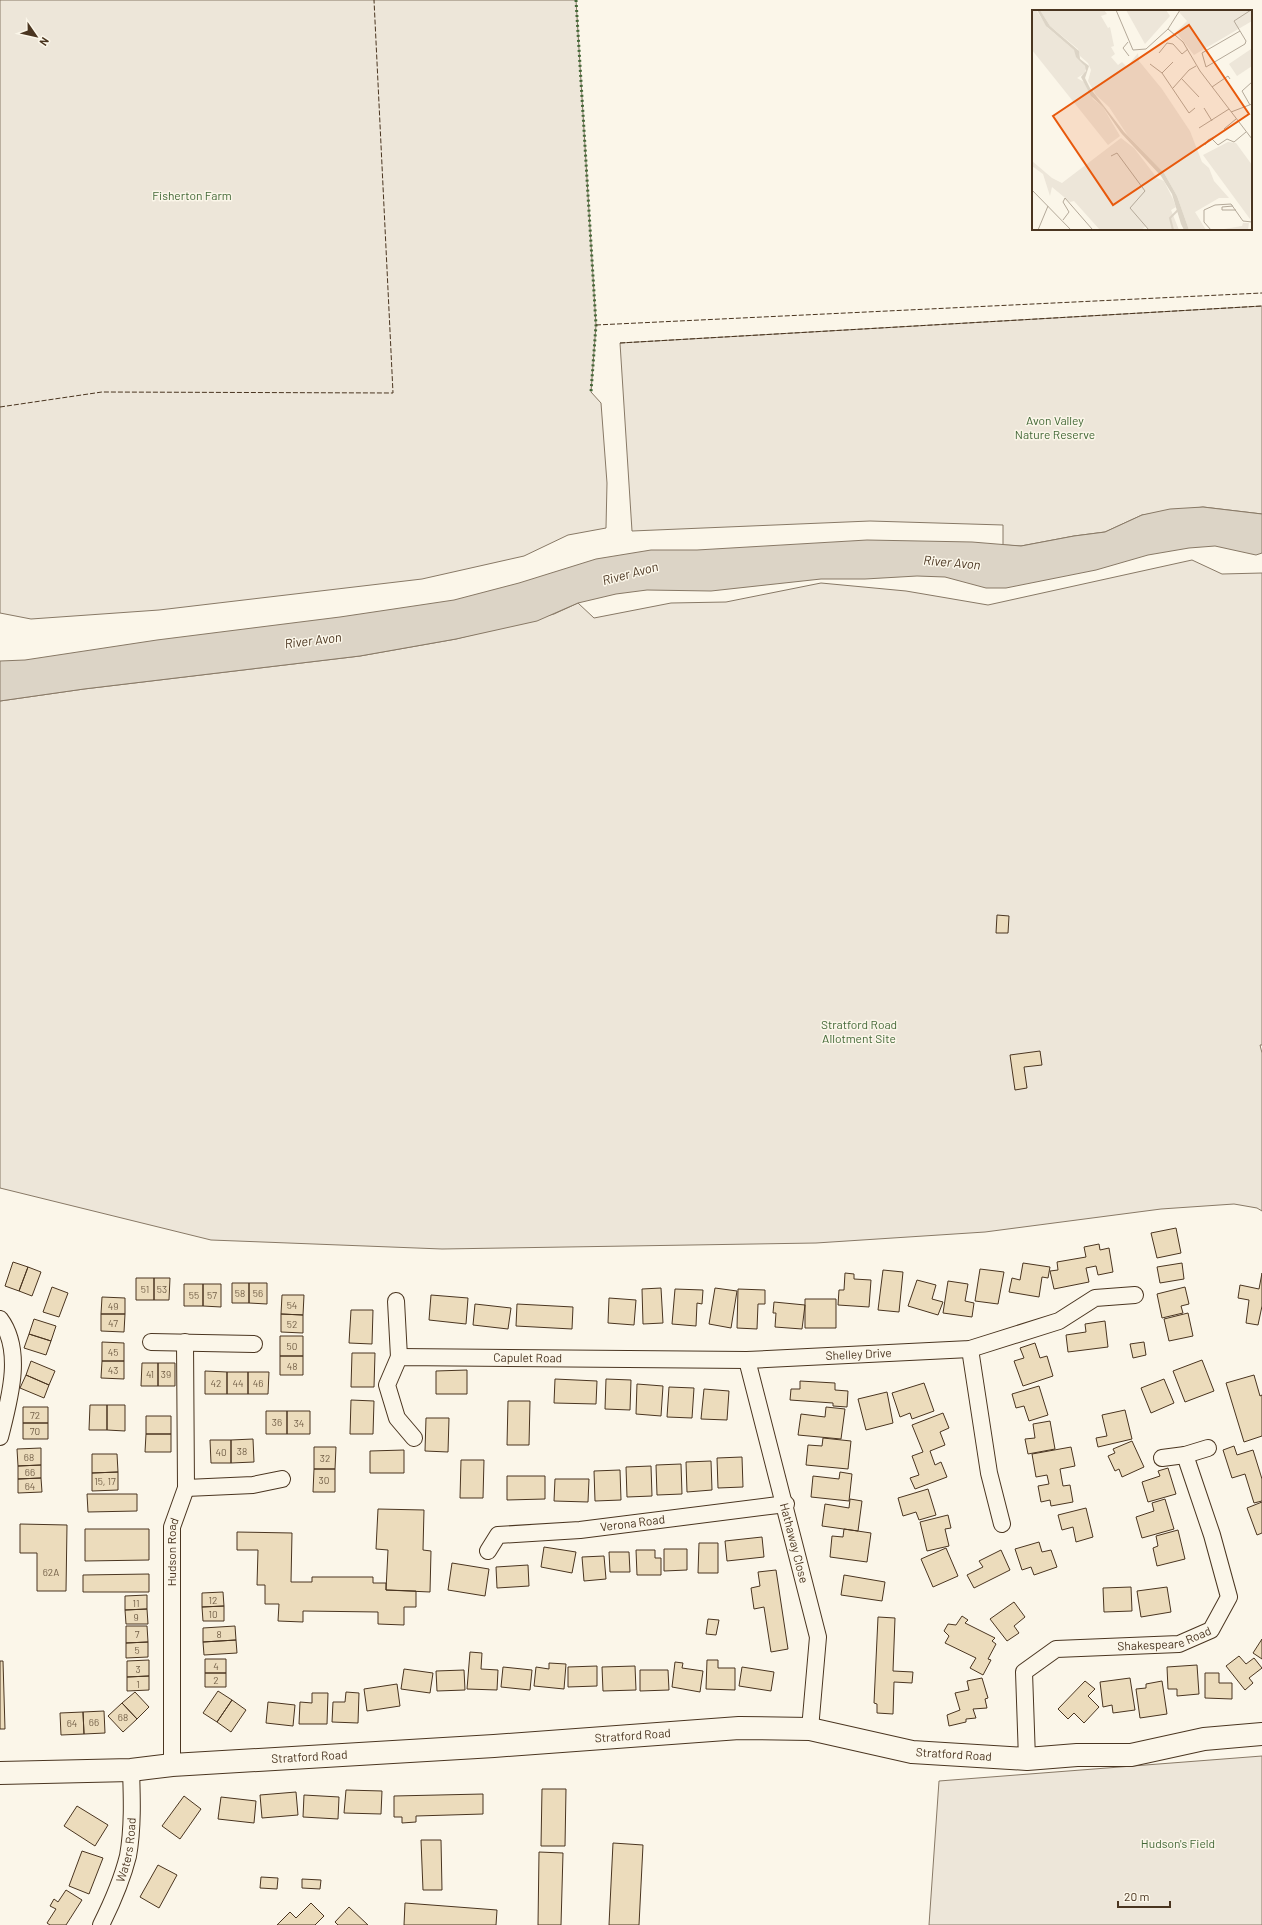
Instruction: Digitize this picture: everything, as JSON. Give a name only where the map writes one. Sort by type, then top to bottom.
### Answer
[{"type":"street","name":"Shelley Drive","points":[[747,1360],[970,1349],[1059,1321],[1095,1298],[1135,1295]]},
{"type":"street","points":[[396,1301],[399,1357],[387,1385],[397,1418],[414,1438]]},
{"type":"street","points":[[0,1319],[10,1338],[12,1354],[0,1437]]},
{"type":"street","points":[[151,1342],[254,1344]]},
{"type":"street","name":"Hudson Road","points":[[172,1765],[172,1527],[186,1488],[185,1342]]},
{"type":"street","points":[[970,1349],[989,1473],[1002,1524]]},
{"type":"street","name":"Capulet Road","points":[[399,1357],[747,1360]]},
{"type":"street","name":"Hathaway Close","points":[[747,1360],[786,1504],[818,1637],[810,1729]]},
{"type":"street","points":[[1162,1458],[1185,1455],[1208,1448]]},
{"type":"street","name":"Shakespeare Road","points":[[1027,1759],[1024,1672],[1056,1649],[1179,1644],[1212,1630],[1229,1597],[1212,1534],[1185,1455]]},
{"type":"street","points":[[186,1488],[253,1486],[282,1479]]},
{"type":"street","name":"Verona Road","points":[[488,1551],[498,1535],[580,1530],[786,1504]]},
{"type":"street","name":"Stratford Road","points":[[0,1773],[131,1770],[172,1765],[494,1746],[739,1728],[810,1729],[912,1752],[1027,1759],[1076,1755],[1132,1755],[1204,1739],[1262,1734]]},
{"type":"street","name":"Waters Road","points":[[102,1925],[118,1888],[128,1856],[131,1824],[131,1770]]},
{"type":"green space","name":"Fisherton Farm","points":[[0,0],[576,0],[596,325],[591,392],[601,403],[607,483],[606,528],[568,535],[524,556],[422,579],[159,610],[31,619],[0,613]]},
{"type":"green space","name":"Avon Valley Nature Reserve","points":[[1262,306],[1262,514],[1203,507],[1142,515],[1105,532],[1021,546],[1003,545],[1003,525],[870,521],[632,531],[620,343]]},
{"type":"green space","name":"Stratford Road Allotment Site","points":[[1192,560],[1222,574],[1262,573],[1262,1045],[1260,1045],[1262,1053],[1262,1211],[1257,1208],[1234,1204],[1161,1209],[985,1232],[816,1243],[442,1249],[211,1240],[0,1188],[0,701],[84,689],[360,656],[456,639],[554,614],[578,603],[594,618],[671,603],[726,602],[821,583],[906,591],[988,605]]},
{"type":"green space","name":"Hudson's Field","points":[[1262,1756],[1262,1925],[929,1925],[939,1781]]},
{"type":"water","name":"River Avon","points":[[1203,507],[1262,514],[1262,553],[1256,555],[1215,546],[1189,548],[1148,555],[1096,570],[1006,588],[986,588],[945,577],[917,576],[865,579],[821,579],[711,591],[647,590],[616,594],[578,603],[537,621],[456,639],[360,656],[84,689],[0,701],[0,661],[25,660],[157,640],[340,617],[454,600],[519,583],[596,559],[651,550],[697,550],[867,540],[972,542],[1021,546],[1105,532],[1142,515],[1170,509]]},
{"type":"building","points":[[997,915],[1009,916],[1008,933],[996,933]]},
{"type":"building","points":[[1040,1051],[1042,1065],[1024,1067],[1027,1088],[1015,1090],[1010,1055]]},
{"type":"building","points":[[1176,1228],[1181,1253],[1157,1258],[1151,1233]]},
{"type":"building","points":[[1099,1244],[1100,1250],[1109,1248],[1113,1272],[1098,1275],[1096,1266],[1086,1268],[1089,1282],[1054,1289],[1050,1271],[1058,1270],[1057,1262],[1086,1257],[1084,1247]]},
{"type":"building","points":[[13,1262],[28,1267],[19,1291],[5,1286]]},
{"type":"building","points":[[1023,1263],[1050,1267],[1048,1278],[1042,1277],[1039,1297],[1009,1292],[1012,1278],[1020,1280]]},
{"type":"building","points":[[1182,1263],[1184,1279],[1160,1283],[1157,1267]]},
{"type":"building","points":[[28,1267],[41,1272],[32,1296],[19,1291]]},
{"type":"building","points":[[980,1269],[1004,1272],[998,1304],[975,1301]]},
{"type":"building","points":[[883,1270],[903,1272],[899,1312],[878,1310]]},
{"type":"building","points":[[845,1273],[854,1274],[854,1279],[871,1280],[869,1307],[838,1305],[839,1290],[844,1290]]},
{"type":"building","points":[[1262,1273],[1262,1306],[1258,1325],[1246,1323],[1249,1300],[1238,1298],[1240,1285],[1259,1289]]},
{"type":"building","points":[[136,1278],[154,1278],[154,1300],[136,1300]]},
{"type":"building","points":[[154,1278],[170,1278],[169,1300],[154,1300]]},
{"type":"building","points":[[917,1280],[936,1285],[932,1299],[943,1302],[938,1315],[908,1306]]},
{"type":"building","points":[[948,1281],[968,1284],[965,1301],[974,1303],[972,1317],[943,1313]]},
{"type":"building","points":[[232,1283],[249,1283],[249,1303],[232,1303]]},
{"type":"building","points":[[249,1283],[267,1283],[267,1304],[249,1303]]},
{"type":"building","points":[[184,1284],[203,1284],[203,1306],[184,1306]]},
{"type":"building","points":[[203,1284],[221,1284],[221,1307],[203,1306]]},
{"type":"building","points":[[52,1287],[68,1293],[59,1317],[43,1312]]},
{"type":"building","points":[[1185,1287],[1189,1304],[1181,1306],[1183,1313],[1162,1318],[1157,1294]]},
{"type":"building","points":[[661,1288],[663,1323],[643,1324],[642,1289]]},
{"type":"building","points":[[715,1288],[737,1291],[731,1328],[709,1324]]},
{"type":"building","points":[[675,1289],[703,1290],[702,1304],[697,1303],[696,1326],[672,1324]]},
{"type":"building","points":[[738,1289],[765,1290],[765,1304],[758,1304],[757,1329],[737,1328]]},
{"type":"building","points":[[282,1295],[304,1295],[303,1315],[281,1314]]},
{"type":"building","points":[[431,1295],[468,1298],[466,1324],[429,1320]]},
{"type":"building","points":[[102,1297],[125,1298],[125,1314],[101,1314]]},
{"type":"building","points":[[609,1298],[636,1300],[634,1325],[608,1323]]},
{"type":"building","points":[[805,1299],[836,1299],[836,1328],[805,1328]]},
{"type":"building","points":[[774,1302],[805,1305],[802,1329],[775,1327],[776,1313],[773,1313]]},
{"type":"building","points":[[475,1304],[511,1308],[508,1329],[473,1325]]},
{"type":"building","points":[[517,1304],[573,1307],[572,1329],[516,1326]]},
{"type":"building","points":[[351,1310],[373,1310],[372,1344],[349,1343]]},
{"type":"building","points":[[1188,1313],[1193,1336],[1169,1341],[1164,1319]]},
{"type":"building","points":[[101,1314],[125,1314],[124,1332],[101,1331]]},
{"type":"building","points":[[281,1314],[303,1315],[303,1333],[281,1332]]},
{"type":"building","points":[[34,1319],[56,1326],[51,1341],[29,1334]]},
{"type":"building","points":[[1105,1321],[1108,1347],[1068,1352],[1066,1335],[1086,1332],[1085,1324]]},
{"type":"building","points":[[29,1334],[51,1341],[46,1355],[24,1348]]},
{"type":"building","points":[[280,1336],[303,1336],[303,1356],[280,1356]]},
{"type":"building","points":[[102,1342],[124,1343],[124,1361],[102,1361]]},
{"type":"building","points":[[1144,1342],[1146,1355],[1133,1358],[1130,1344]]},
{"type":"building","points":[[1035,1343],[1040,1358],[1047,1356],[1053,1376],[1023,1386],[1014,1361],[1024,1358],[1020,1348]]},
{"type":"building","points":[[352,1353],[375,1353],[374,1387],[351,1387]]},
{"type":"building","points":[[280,1356],[303,1356],[303,1375],[280,1375]]},
{"type":"building","points":[[1202,1360],[1214,1391],[1185,1402],[1173,1371]]},
{"type":"building","points":[[31,1361],[55,1371],[49,1385],[26,1375]]},
{"type":"building","points":[[102,1361],[124,1361],[124,1379],[101,1378]]},
{"type":"building","points":[[142,1363],[158,1363],[158,1386],[141,1386]]},
{"type":"building","points":[[158,1363],[175,1363],[175,1386],[158,1386]]},
{"type":"building","points":[[467,1370],[467,1394],[436,1394],[436,1371]]},
{"type":"building","points":[[205,1371],[227,1372],[227,1394],[205,1394]]},
{"type":"building","points":[[227,1372],[248,1372],[248,1394],[227,1394]]},
{"type":"building","points":[[248,1372],[269,1372],[268,1394],[248,1394]]},
{"type":"building","points":[[26,1375],[49,1385],[44,1398],[20,1388]]},
{"type":"building","points":[[1254,1375],[1260,1396],[1262,1395],[1262,1436],[1244,1442],[1226,1383]]},
{"type":"building","points":[[555,1379],[597,1381],[596,1404],[554,1403]]},
{"type":"building","points":[[606,1379],[631,1380],[630,1410],[605,1409]]},
{"type":"building","points":[[1164,1379],[1174,1403],[1151,1413],[1141,1388]]},
{"type":"building","points":[[800,1381],[835,1383],[835,1390],[848,1391],[847,1407],[833,1406],[833,1403],[790,1400],[791,1389],[800,1389]]},
{"type":"building","points":[[924,1383],[934,1411],[912,1419],[910,1413],[900,1417],[892,1393]]},
{"type":"building","points":[[637,1384],[663,1386],[661,1416],[636,1414]]},
{"type":"building","points":[[1039,1386],[1048,1415],[1029,1421],[1024,1406],[1016,1408],[1012,1394]]},
{"type":"building","points":[[669,1387],[694,1388],[692,1418],[667,1417]]},
{"type":"building","points":[[704,1389],[729,1391],[727,1420],[701,1419]]},
{"type":"building","points":[[887,1392],[893,1423],[866,1430],[858,1399]]},
{"type":"building","points":[[351,1400],[374,1401],[373,1434],[350,1434]]},
{"type":"building","points":[[508,1401],[530,1401],[529,1445],[507,1445]]},
{"type":"building","points":[[90,1405],[107,1405],[107,1430],[89,1430]]},
{"type":"building","points":[[107,1405],[125,1405],[125,1431],[107,1430]]},
{"type":"building","points":[[23,1407],[48,1407],[48,1423],[23,1423]]},
{"type":"building","points":[[826,1407],[845,1409],[841,1439],[798,1435],[801,1414],[825,1417]]},
{"type":"building","points":[[1125,1410],[1132,1439],[1098,1447],[1096,1438],[1107,1436],[1102,1415]]},
{"type":"building","points":[[266,1411],[287,1411],[287,1434],[266,1434]]},
{"type":"building","points":[[287,1411],[310,1411],[310,1434],[287,1434]]},
{"type":"building","points":[[943,1413],[949,1428],[940,1432],[945,1445],[930,1451],[935,1465],[941,1462],[947,1477],[915,1489],[910,1478],[919,1475],[912,1456],[923,1452],[912,1425]]},
{"type":"building","points":[[146,1416],[171,1416],[171,1434],[146,1434]]},
{"type":"building","points":[[426,1418],[449,1418],[448,1452],[425,1451]]},
{"type":"building","points":[[1050,1421],[1055,1449],[1028,1454],[1025,1439],[1035,1438],[1033,1424]]},
{"type":"building","points":[[23,1423],[48,1423],[48,1439],[23,1439]]},
{"type":"building","points":[[146,1434],[171,1434],[171,1452],[145,1452]]},
{"type":"building","points":[[823,1438],[851,1441],[848,1469],[806,1465],[808,1445],[822,1446]]},
{"type":"building","points":[[253,1439],[254,1462],[231,1463],[231,1440]]},
{"type":"building","points":[[210,1440],[231,1440],[231,1463],[211,1463]]},
{"type":"building","points":[[1132,1441],[1144,1467],[1122,1477],[1119,1469],[1115,1471],[1108,1456],[1115,1453],[1113,1449]]},
{"type":"building","points":[[1234,1446],[1237,1455],[1253,1450],[1262,1479],[1262,1501],[1254,1503],[1245,1474],[1232,1478],[1223,1450]]},
{"type":"building","points":[[314,1447],[336,1447],[335,1469],[314,1469]]},
{"type":"building","points":[[1071,1447],[1075,1466],[1060,1469],[1063,1486],[1070,1485],[1073,1502],[1051,1506],[1050,1500],[1041,1502],[1038,1486],[1049,1484],[1047,1475],[1036,1477],[1032,1454]]},
{"type":"building","points":[[41,1448],[41,1465],[18,1466],[17,1449]]},
{"type":"building","points":[[404,1450],[404,1473],[370,1473],[370,1451]]},
{"type":"building","points":[[92,1454],[117,1454],[118,1472],[92,1473]]},
{"type":"building","points":[[742,1457],[743,1487],[718,1488],[717,1458]]},
{"type":"building","points":[[461,1460],[484,1460],[483,1498],[460,1498]]},
{"type":"building","points":[[711,1461],[712,1490],[687,1492],[686,1462]]},
{"type":"building","points":[[681,1464],[682,1494],[657,1495],[656,1465]]},
{"type":"building","points":[[41,1465],[41,1478],[18,1479],[18,1466]]},
{"type":"building","points":[[651,1466],[652,1496],[627,1497],[626,1467]]},
{"type":"building","points":[[1168,1468],[1176,1494],[1148,1502],[1142,1482],[1160,1476],[1158,1471]]},
{"type":"building","points":[[314,1469],[335,1469],[335,1492],[313,1492]]},
{"type":"building","points":[[620,1470],[621,1500],[595,1501],[594,1471]]},
{"type":"building","points":[[118,1472],[118,1490],[92,1491],[92,1473]]},
{"type":"building","points":[[840,1472],[852,1474],[849,1501],[811,1497],[813,1476],[839,1479]]},
{"type":"building","points":[[507,1476],[545,1476],[545,1499],[507,1500]]},
{"type":"building","points":[[41,1478],[42,1492],[18,1493],[18,1479]]},
{"type":"building","points":[[555,1479],[589,1479],[588,1502],[554,1501]]},
{"type":"building","points":[[928,1489],[936,1515],[919,1520],[916,1512],[903,1516],[898,1498]]},
{"type":"building","points":[[87,1494],[137,1494],[137,1511],[88,1512]]},
{"type":"building","points":[[850,1499],[862,1501],[858,1531],[822,1526],[825,1504],[849,1508]]},
{"type":"building","points":[[1165,1499],[1174,1529],[1142,1538],[1136,1517],[1154,1511],[1152,1503]]},
{"type":"building","points":[[1262,1502],[1262,1533],[1257,1535],[1247,1508]]},
{"type":"building","points":[[1086,1508],[1093,1537],[1076,1542],[1073,1527],[1062,1530],[1058,1515]]},
{"type":"building","points":[[378,1509],[424,1510],[423,1550],[431,1551],[430,1592],[386,1590],[388,1550],[376,1549]]},
{"type":"building","points":[[948,1515],[951,1528],[945,1529],[949,1546],[927,1551],[920,1522]]},
{"type":"building","points":[[20,1524],[67,1525],[66,1591],[37,1591],[37,1553],[20,1553]]},
{"type":"building","points":[[85,1529],[149,1529],[149,1560],[85,1561]]},
{"type":"building","points":[[844,1529],[871,1533],[867,1562],[830,1557],[832,1536],[843,1537]]},
{"type":"building","points":[[1178,1530],[1185,1559],[1157,1566],[1153,1548],[1158,1546],[1156,1536]]},
{"type":"building","points":[[237,1532],[292,1533],[291,1582],[312,1582],[312,1577],[373,1577],[373,1583],[386,1583],[386,1590],[416,1591],[416,1607],[404,1607],[404,1625],[378,1624],[378,1612],[303,1611],[303,1622],[278,1621],[279,1604],[265,1604],[265,1585],[257,1585],[258,1550],[237,1550]]},
{"type":"building","points":[[762,1537],[764,1557],[727,1561],[725,1541]]},
{"type":"building","points":[[1039,1542],[1042,1552],[1051,1550],[1057,1567],[1034,1575],[1031,1567],[1022,1570],[1015,1549]]},
{"type":"building","points":[[699,1543],[718,1543],[718,1573],[698,1573]]},
{"type":"building","points":[[544,1547],[576,1552],[572,1573],[541,1567]]},
{"type":"building","points":[[946,1548],[958,1576],[933,1587],[921,1559]]},
{"type":"building","points":[[664,1549],[687,1549],[687,1570],[664,1571]]},
{"type":"building","points":[[636,1550],[655,1550],[655,1558],[661,1558],[661,1575],[637,1575]]},
{"type":"building","points":[[1001,1550],[1010,1570],[974,1588],[967,1575],[983,1567],[979,1561]]},
{"type":"building","points":[[609,1552],[629,1552],[630,1572],[610,1572]]},
{"type":"building","points":[[604,1556],[606,1579],[584,1581],[582,1557]]},
{"type":"building","points":[[452,1563],[489,1569],[485,1596],[448,1590]]},
{"type":"building","points":[[528,1565],[529,1586],[497,1588],[496,1567]]},
{"type":"building","points":[[776,1570],[788,1649],[771,1652],[764,1607],[754,1609],[751,1588],[760,1586],[758,1572]]},
{"type":"building","points":[[149,1574],[149,1592],[83,1592],[83,1575]]},
{"type":"building","points":[[844,1575],[885,1582],[882,1601],[841,1595]]},
{"type":"building","points":[[1131,1587],[1132,1611],[1104,1612],[1103,1588]]},
{"type":"building","points":[[1167,1587],[1171,1612],[1141,1617],[1137,1591]]},
{"type":"building","points":[[223,1592],[224,1606],[202,1607],[202,1593]]},
{"type":"building","points":[[147,1595],[147,1609],[125,1610],[125,1596]]},
{"type":"building","points":[[1014,1602],[1025,1617],[1014,1626],[1019,1633],[1007,1641],[990,1619]]},
{"type":"building","points":[[224,1606],[224,1621],[203,1621],[202,1607]]},
{"type":"building","points":[[147,1609],[148,1624],[126,1624],[125,1610]]},
{"type":"building","points":[[962,1616],[968,1620],[965,1623],[995,1638],[992,1641],[996,1644],[988,1659],[991,1660],[983,1675],[970,1668],[976,1658],[945,1643],[949,1636],[944,1631],[948,1624],[956,1625]]},
{"type":"building","points":[[878,1617],[895,1618],[893,1671],[913,1672],[912,1683],[894,1682],[893,1714],[877,1713],[877,1704],[874,1703]]},
{"type":"building","points":[[708,1619],[719,1620],[716,1635],[706,1634]]},
{"type":"building","points":[[126,1626],[147,1626],[148,1642],[126,1643]]},
{"type":"building","points":[[235,1626],[236,1640],[203,1642],[203,1628]]},
{"type":"building","points":[[1262,1639],[1262,1659],[1253,1653]]},
{"type":"building","points":[[236,1640],[237,1653],[204,1655],[203,1642]]},
{"type":"building","points":[[148,1642],[148,1657],[126,1658],[126,1643]]},
{"type":"building","points":[[470,1652],[482,1653],[481,1669],[498,1670],[497,1690],[467,1689]]},
{"type":"building","points":[[1239,1656],[1246,1664],[1254,1658],[1262,1668],[1249,1678],[1253,1683],[1245,1690],[1226,1666]]},
{"type":"building","points":[[205,1659],[226,1659],[226,1673],[205,1673]]},
{"type":"building","points":[[149,1660],[149,1676],[127,1677],[127,1661]]},
{"type":"building","points":[[707,1660],[718,1660],[718,1668],[735,1668],[735,1690],[706,1689]]},
{"type":"building","points":[[0,1661],[3,1661],[5,1729],[0,1729]]},
{"type":"building","points":[[675,1662],[683,1663],[682,1668],[703,1671],[700,1692],[672,1687]]},
{"type":"building","points":[[549,1663],[566,1664],[564,1689],[534,1686],[536,1667],[549,1669]]},
{"type":"building","points":[[1197,1665],[1199,1694],[1177,1696],[1177,1689],[1168,1689],[1167,1667]]},
{"type":"building","points":[[597,1666],[597,1686],[568,1687],[568,1667]]},
{"type":"building","points":[[635,1666],[636,1690],[603,1691],[602,1667]]},
{"type":"building","points":[[503,1667],[532,1670],[530,1690],[501,1687]]},
{"type":"building","points":[[742,1667],[774,1672],[771,1691],[739,1686]]},
{"type":"building","points":[[404,1669],[433,1673],[430,1693],[401,1689]]},
{"type":"building","points":[[464,1670],[465,1690],[437,1691],[436,1671]]},
{"type":"building","points":[[640,1670],[668,1670],[669,1690],[640,1691]]},
{"type":"building","points":[[205,1673],[226,1673],[226,1687],[205,1687]]},
{"type":"building","points":[[1205,1673],[1219,1673],[1219,1683],[1232,1683],[1232,1699],[1205,1698]]},
{"type":"building","points":[[149,1676],[149,1690],[127,1691],[127,1677]]},
{"type":"building","points":[[982,1678],[988,1698],[985,1699],[987,1708],[973,1709],[976,1718],[966,1719],[966,1722],[949,1726],[947,1715],[960,1710],[955,1693],[969,1690],[967,1681]]},
{"type":"building","points":[[1130,1678],[1135,1710],[1113,1713],[1112,1705],[1103,1707],[1100,1682]]},
{"type":"building","points":[[1085,1681],[1095,1689],[1088,1696],[1099,1707],[1084,1723],[1074,1713],[1068,1719],[1058,1709]]},
{"type":"building","points":[[1162,1681],[1167,1714],[1140,1718],[1136,1689],[1146,1688],[1146,1684]]},
{"type":"building","points":[[397,1684],[400,1706],[367,1711],[364,1689]]},
{"type":"building","points":[[218,1691],[232,1700],[217,1722],[203,1713]]},
{"type":"building","points":[[135,1692],[149,1707],[137,1719],[122,1703]]},
{"type":"building","points":[[346,1692],[359,1693],[358,1723],[332,1722],[333,1702],[345,1702]]},
{"type":"building","points":[[312,1693],[328,1693],[327,1724],[299,1724],[300,1702],[312,1703]]},
{"type":"building","points":[[232,1700],[246,1710],[231,1732],[217,1722]]},
{"type":"building","points":[[268,1702],[295,1705],[293,1726],[266,1723]]},
{"type":"building","points":[[122,1703],[137,1719],[123,1732],[108,1716]]},
{"type":"building","points":[[104,1711],[105,1733],[84,1734],[83,1712]]},
{"type":"building","points":[[83,1712],[84,1734],[61,1735],[60,1713]]},
{"type":"building","points":[[542,1789],[566,1789],[565,1846],[541,1846]]},
{"type":"building","points":[[346,1790],[382,1791],[381,1814],[344,1813]]},
{"type":"building","points":[[296,1792],[298,1815],[262,1818],[260,1795]]},
{"type":"building","points":[[483,1794],[483,1814],[416,1816],[416,1822],[402,1823],[402,1817],[394,1817],[394,1796]]},
{"type":"building","points":[[304,1795],[339,1797],[338,1819],[303,1817]]},
{"type":"building","points":[[184,1796],[201,1809],[180,1839],[162,1826]]},
{"type":"building","points":[[221,1797],[256,1801],[254,1823],[218,1819]]},
{"type":"building","points":[[77,1806],[108,1825],[95,1846],[64,1826]]},
{"type":"building","points":[[421,1840],[441,1840],[442,1890],[423,1890]]},
{"type":"building","points":[[613,1843],[643,1845],[639,1925],[609,1925]]},
{"type":"building","points":[[82,1851],[103,1858],[89,1894],[69,1886]]},
{"type":"building","points":[[539,1852],[563,1853],[561,1925],[538,1925]]},
{"type":"building","points":[[158,1865],[177,1875],[159,1908],[140,1897]]},
{"type":"building","points":[[261,1877],[278,1878],[277,1889],[260,1888]]},
{"type":"building","points":[[302,1879],[321,1880],[320,1889],[302,1888]]},
{"type":"building","points":[[66,1890],[82,1900],[66,1925],[50,1925],[47,1923],[56,1909],[50,1906],[54,1899],[58,1902]]},
{"type":"building","points":[[311,1903],[324,1916],[315,1925],[277,1925],[290,1912],[296,1918]]},
{"type":"building","points":[[405,1903],[497,1910],[496,1925],[404,1925]]},
{"type":"building","points":[[349,1907],[368,1925],[338,1925],[335,1922]]},
{"type":"hedge","points":[[576,0],[596,325],[591,392]]},
{"type":"fence","points":[[0,407],[102,392],[393,393],[374,0]]},
{"type":"fence","points":[[596,325],[1262,293]]},
{"type":"fence","points":[[620,343],[1262,306]]}]
